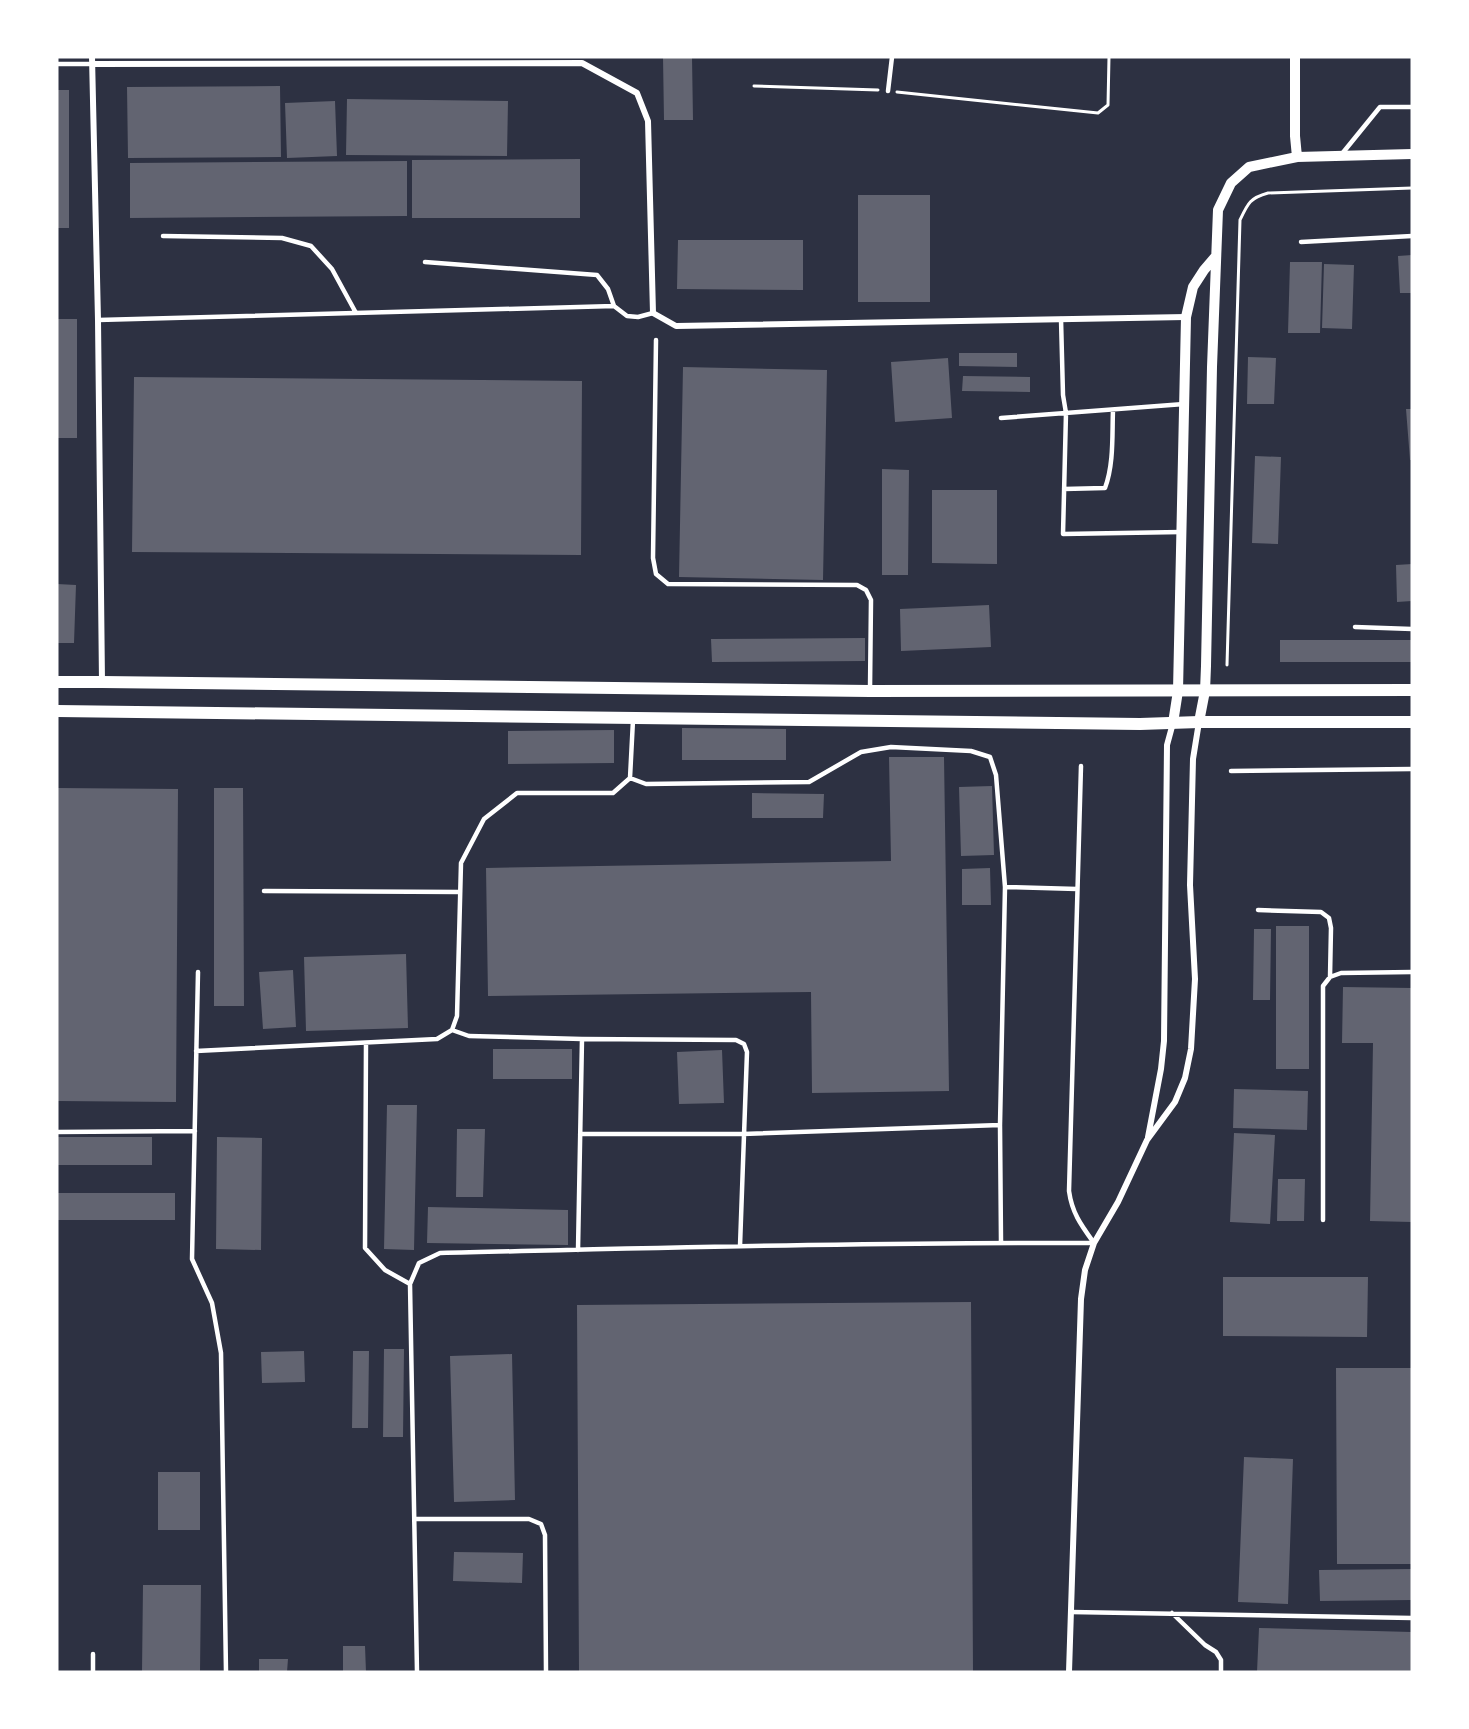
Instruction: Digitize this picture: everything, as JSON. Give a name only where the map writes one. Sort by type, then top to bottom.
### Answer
[{"type":"main road","points":[[57,682],[870,691],[1412,690]]},
{"type":"main road","points":[[57,711],[1132,724],[1412,722]]},
{"type":"street","points":[[1296,57],[1297,157]]},
{"type":"street","points":[[102,682],[98,320],[92,61],[582,63],[637,93],[648,121],[653,313],[676,326],[1186,316]]},
{"type":"street","points":[[1070,1672],[1081,1299],[1085,1270],[1094,1243],[1118,1203],[1148,1140],[1175,1102],[1185,1078],[1191,1049],[1195,979],[1191,885],[1193,759],[1204,691],[1218,210],[1231,183],[1249,166],[1297,157],[1412,154]]},
{"type":"street","points":[[1148,1140],[1164,1041],[1167,745],[1178,691],[1186,316],[1193,287],[1216,256]]},
{"type":"lane","points":[[888,91],[892,57]]},
{"type":"lane","points":[[57,64],[92,61]]},
{"type":"lane","points":[[1341,155],[1380,107],[1412,107]]},
{"type":"lane","points":[[163,236],[282,237],[311,246],[332,269],[356,313]]},
{"type":"lane","points":[[1301,242],[1412,236]]},
{"type":"lane","points":[[425,262],[597,275],[608,289],[614,306],[627,316],[638,317],[653,313]]},
{"type":"lane","points":[[98,320],[614,306]]},
{"type":"lane","points":[[1061,319],[1063,395],[1066,413],[1063,534],[1181,532]]},
{"type":"lane","points":[[656,340],[653,558],[656,574],[668,584],[857,585],[867,590],[871,600],[870,691]]},
{"type":"lane","points":[[1001,418],[1184,404]]},
{"type":"lane","points":[[1064,489],[1105,488],[1112,443],[1113,410]]},
{"type":"lane","points":[[1355,627],[1412,629]]},
{"type":"lane","points":[[196,1051],[437,1040],[452,1030],[458,1016],[461,863],[484,819],[517,793],[613,793],[630,778],[633,717]]},
{"type":"lane","points":[[630,778],[646,784],[808,782],[861,753],[891,747],[971,751],[990,757],[996,775],[1005,886],[1000,1242]]},
{"type":"lane","points":[[1081,766],[1069,1191],[1074,1213],[1094,1243]]},
{"type":"lane","points":[[1231,771],[1412,769]]},
{"type":"lane","points":[[1005,886],[1077,889]]},
{"type":"lane","points":[[264,891],[460,892]]},
{"type":"lane","points":[[1258,910],[1321,912],[1329,918],[1331,928],[1330,977]]},
{"type":"lane","points":[[198,972],[192,1259],[212,1303],[221,1353],[226,1672]]},
{"type":"lane","points":[[1323,1220],[1323,986],[1330,977],[1341,973],[1412,972]]},
{"type":"lane","points":[[452,1030],[469,1036],[736,1040],[744,1044],[747,1053],[740,1246]]},
{"type":"lane","points":[[578,1250],[582,1039]]},
{"type":"lane","points":[[366,1043],[365,1248],[386,1270],[410,1284]]},
{"type":"lane","points":[[580,1134],[743,1134],[1000,1125]]},
{"type":"lane","points":[[57,1132],[195,1131]]},
{"type":"lane","points":[[417,1672],[410,1284],[419,1263],[440,1253],[1000,1242],[1094,1243]]},
{"type":"lane","points":[[414,1519],[529,1519],[541,1524],[545,1535],[546,1672]]},
{"type":"lane","points":[[1071,1612],[1412,1618]]},
{"type":"lane","points":[[1172,1613],[1205,1645],[1216,1652],[1221,1660],[1221,1672]]},
{"type":"lane","points":[[93,1654],[93,1672]]},
{"type":"path","points":[[754,86],[888,91],[1098,113],[1108,105],[1109,57]]},
{"type":"path","points":[[1227,665],[1240,220],[1254,197],[1268,193],[1412,188]]},
{"type":"building","points":[[663,57],[692,57],[693,120],[664,120]]},
{"type":"building","points":[[280,86],[281,157],[128,158],[127,87]]},
{"type":"building","points":[[57,90],[69,90],[69,228],[57,228]]},
{"type":"building","points":[[347,99],[508,101],[507,156],[346,155]]},
{"type":"building","points":[[335,101],[337,156],[287,158],[285,103]]},
{"type":"building","points":[[580,159],[580,218],[412,218],[412,160]]},
{"type":"building","points":[[407,161],[407,216],[130,218],[130,163]]},
{"type":"building","points":[[858,195],[930,195],[930,302],[858,302]]},
{"type":"building","points":[[678,240],[803,240],[803,290],[677,289]]},
{"type":"building","points":[[1412,255],[1412,293],[1400,293],[1398,256]]},
{"type":"building","points":[[1290,262],[1322,262],[1320,333],[1288,333]]},
{"type":"building","points":[[1324,264],[1354,265],[1352,329],[1322,328]]},
{"type":"building","points":[[58,319],[77,319],[77,438],[57,438]]},
{"type":"building","points":[[959,353],[1017,353],[1017,367],[959,366]]},
{"type":"building","points":[[1248,357],[1276,358],[1274,404],[1247,404]]},
{"type":"building","points":[[948,358],[952,418],[895,422],[891,362]]},
{"type":"building","points":[[683,367],[827,370],[823,580],[679,577]]},
{"type":"building","points":[[963,376],[1030,377],[1030,392],[962,391]]},
{"type":"building","points":[[134,377],[582,381],[581,555],[132,552]]},
{"type":"building","points":[[1406,409],[1412,409],[1412,460],[1410,460]]},
{"type":"building","points":[[1255,456],[1281,457],[1278,544],[1252,543]]},
{"type":"building","points":[[882,469],[909,470],[908,575],[882,575]]},
{"type":"building","points":[[932,490],[997,490],[997,564],[932,563]]},
{"type":"building","points":[[1412,564],[1412,601],[1397,602],[1396,565]]},
{"type":"building","points":[[57,584],[76,585],[74,643],[57,643]]},
{"type":"building","points":[[989,605],[991,647],[901,651],[900,609]]},
{"type":"building","points":[[865,638],[865,661],[712,662],[711,639]]},
{"type":"building","points":[[1280,640],[1412,640],[1412,662],[1280,662]]},
{"type":"building","points":[[682,728],[786,729],[786,760],[682,760]]},
{"type":"building","points":[[614,730],[614,763],[508,764],[508,731]]},
{"type":"building","points":[[889,757],[944,757],[949,1091],[812,1093],[811,992],[488,996],[486,868],[891,861]]},
{"type":"building","points":[[992,786],[994,855],[961,856],[959,787]]},
{"type":"building","points":[[57,788],[178,789],[176,1102],[57,1101]]},
{"type":"building","points":[[214,788],[243,788],[244,1006],[214,1006]]},
{"type":"building","points":[[752,793],[824,794],[823,818],[752,818]]},
{"type":"building","points":[[990,868],[991,905],[962,905],[962,869]]},
{"type":"building","points":[[1276,926],[1309,926],[1309,1069],[1276,1069]]},
{"type":"building","points":[[1254,929],[1271,929],[1270,1000],[1253,1000]]},
{"type":"building","points":[[406,954],[408,1028],[306,1031],[304,957]]},
{"type":"building","points":[[293,970],[296,1027],[263,1029],[259,972]]},
{"type":"building","points":[[1343,987],[1412,988],[1412,1222],[1370,1221],[1373,1043],[1342,1043]]},
{"type":"building","points":[[493,1049],[572,1049],[572,1079],[493,1079]]},
{"type":"building","points":[[722,1050],[724,1103],[679,1104],[677,1052]]},
{"type":"building","points":[[1234,1089],[1308,1091],[1307,1130],[1233,1128]]},
{"type":"building","points":[[387,1105],[417,1105],[414,1250],[384,1249]]},
{"type":"building","points":[[457,1129],[485,1129],[483,1197],[456,1197]]},
{"type":"building","points":[[1234,1133],[1275,1135],[1270,1224],[1230,1222]]},
{"type":"building","points":[[57,1137],[152,1137],[152,1165],[57,1165]]},
{"type":"building","points":[[217,1137],[262,1138],[261,1250],[216,1249]]},
{"type":"building","points":[[1278,1179],[1305,1179],[1304,1221],[1277,1221]]},
{"type":"building","points":[[57,1193],[175,1193],[175,1220],[57,1220]]},
{"type":"building","points":[[428,1207],[568,1210],[568,1245],[427,1243]]},
{"type":"building","points":[[1223,1277],[1368,1277],[1367,1337],[1223,1336]]},
{"type":"building","points":[[971,1302],[973,1672],[579,1672],[577,1305]]},
{"type":"building","points":[[384,1349],[404,1349],[403,1437],[383,1437]]},
{"type":"building","points":[[304,1351],[305,1382],[262,1383],[261,1352]]},
{"type":"building","points":[[353,1351],[369,1351],[368,1428],[352,1428]]},
{"type":"building","points":[[512,1354],[515,1500],[454,1502],[450,1356]]},
{"type":"building","points":[[1336,1368],[1412,1368],[1412,1564],[1337,1564]]},
{"type":"building","points":[[1244,1457],[1293,1459],[1288,1604],[1238,1602]]},
{"type":"building","points":[[158,1472],[200,1472],[200,1530],[158,1530]]},
{"type":"building","points":[[454,1552],[523,1553],[522,1583],[453,1581]]},
{"type":"building","points":[[1412,1569],[1412,1600],[1320,1601],[1319,1570]]},
{"type":"building","points":[[143,1585],[201,1585],[200,1672],[142,1672]]},
{"type":"building","points":[[1259,1628],[1412,1632],[1412,1672],[1257,1672]]},
{"type":"building","points":[[343,1646],[365,1646],[366,1672],[343,1672]]},
{"type":"building","points":[[259,1659],[288,1659],[287,1672],[259,1672]]}]
